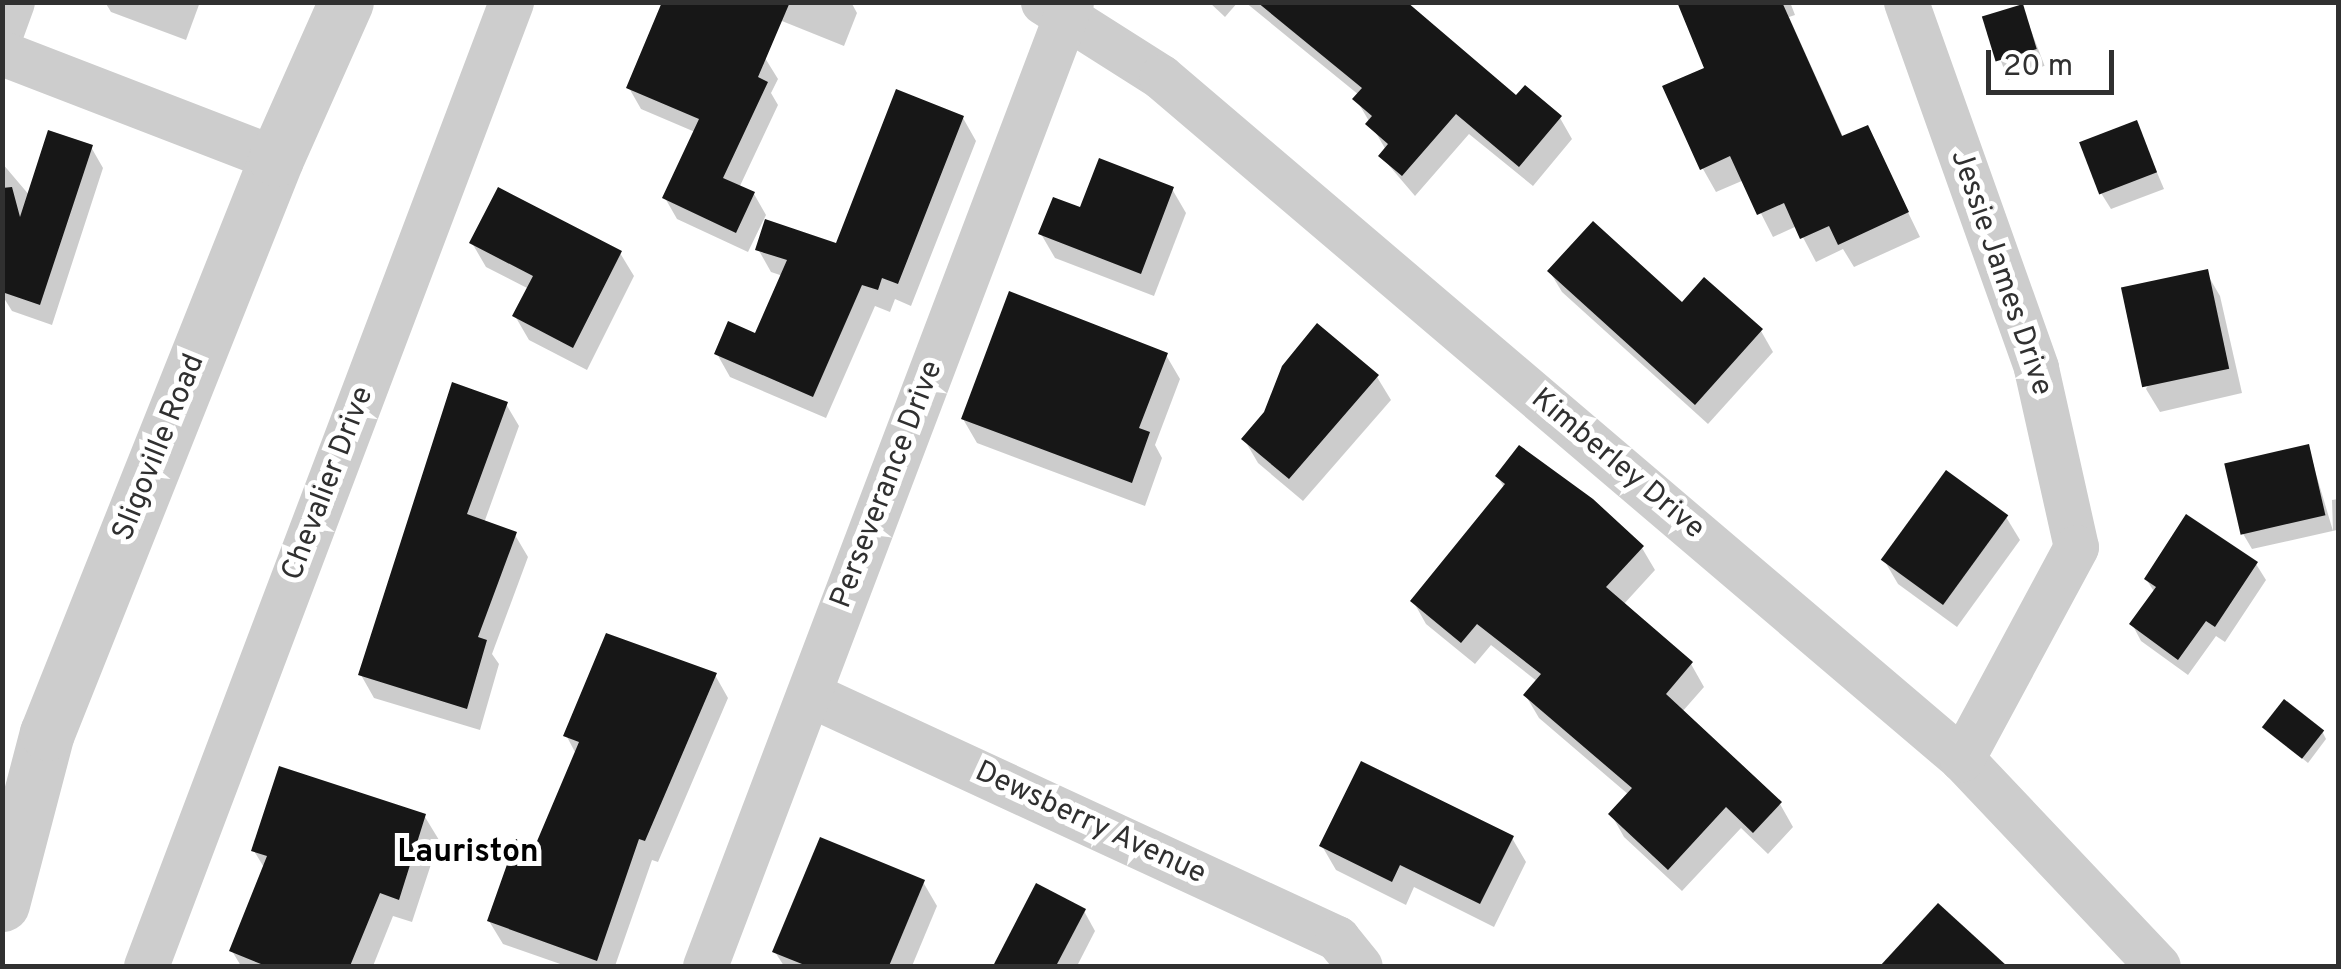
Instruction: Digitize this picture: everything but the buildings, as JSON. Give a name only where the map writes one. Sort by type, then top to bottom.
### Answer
[{"type":"street","points":[[2,29],[12,2]]},
{"type":"street","name":"Sligoville Road","points":[[2,904],[47,733],[276,159],[346,2]]},
{"type":"street","name":"Chevalier Drive","points":[[146,966],[511,2]]},
{"type":"street","name":"Jessie James Drive","points":[[1906,2],[2036,368],[2076,547],[1962,759]]},
{"type":"street","name":"Kimberley Drive","points":[[1060,6],[1161,77],[1962,759],[2158,966]]},
{"type":"street","name":"Perseverance Drive","points":[[705,966],[809,694],[1060,6]]},
{"type":"street","points":[[2,52],[276,159]]},
{"type":"street","name":"Dewsberry Avenue","points":[[809,694],[1336,938],[1360,966]]},
{"type":"district","name":"Lauriston","points":[[468,853]]}]
